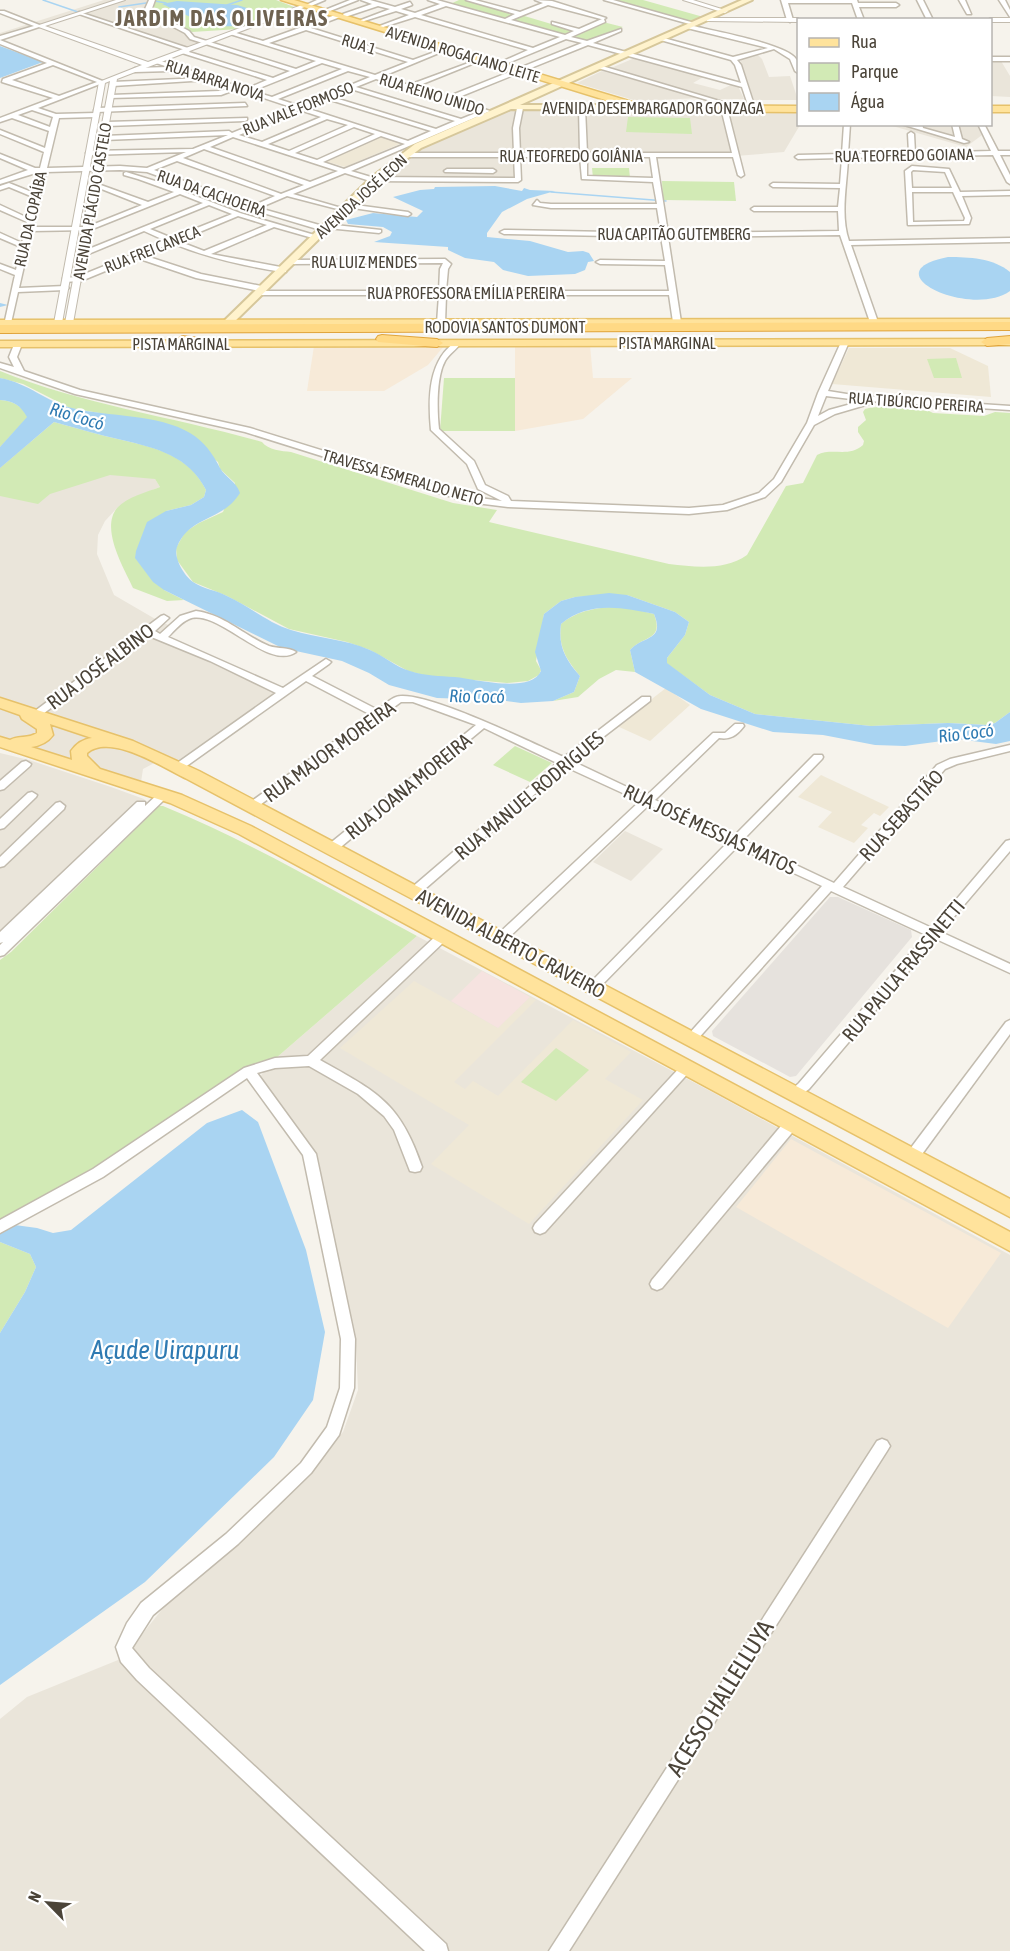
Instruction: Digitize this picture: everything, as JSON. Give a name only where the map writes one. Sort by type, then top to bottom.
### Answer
[{"type":"highway","points":[[895,326],[948,322]]},
{"type":"highway","points":[[261,323],[314,327]]},
{"type":"highway","name":"RODOVIA SANTOS DUMONT","points":[[2,325],[1010,326]]},
{"type":"highway","points":[[368,338],[437,343]]},
{"type":"highway","name":"RODOVIA SANTOS DUMONT","points":[[0,339],[1010,340]]},
{"type":"highway","points":[[171,339],[219,344]]},
{"type":"highway","points":[[987,342],[1010,340]]},
{"type":"main road","name":"AVENIDA ROGACIANO LEITE","points":[[285,0],[328,10],[381,28]]},
{"type":"main road","name":"AVENIDA ROGACIANO LEITE","points":[[294,0],[641,106]]},
{"type":"main road","name":"AVENIDA JOSÉ LEON","points":[[227,323],[375,179],[406,155],[413,144],[490,112],[514,106],[748,0]]},
{"type":"main road","name":"AVENIDA ROGACIANO LEITE","points":[[446,47],[480,59],[520,69]]},
{"type":"main road","name":"AVENIDA ROGACIANO LEITE","points":[[565,83],[641,106]]},
{"type":"main road","name":"AVENIDA DESEMBARGADOR GONZAGA","points":[[514,106],[630,104]]},
{"type":"main road","name":"AVENIDA DESEMBARGADOR GONZAGA","points":[[514,106],[582,108],[704,104],[727,107],[797,107]]},
{"type":"main road","name":"AVENIDA DESEMBARGADOR GONZAGA","points":[[727,107],[751,105],[797,107]]},
{"type":"main road","points":[[992,107],[1010,107]]},
{"type":"main road","name":"PISTA MARGINAL","points":[[2,325],[63,323],[1010,322]]},
{"type":"main road","name":"PISTA MARGINAL","points":[[0,344],[987,342]]},
{"type":"main road","points":[[0,740],[30,743],[45,735],[45,729],[40,724],[4,704]]},
{"type":"main road","name":"AVENIDA ALBERTO CRAVEIRO","points":[[4,704],[127,744],[253,806],[1010,1209]]},
{"type":"main road","name":"AVENIDA ALBERTO CRAVEIRO","points":[[0,740],[163,795],[245,830],[1010,1242]]},
{"type":"main road","points":[[94,771],[79,758],[78,752],[81,748],[95,742],[127,744]]},
{"type":"main road","points":[[768,1111],[793,1094]]},
{"type":"street","points":[[0,40],[122,0]]},
{"type":"street","points":[[114,81],[135,70],[322,0]]},
{"type":"street","points":[[328,10],[355,0]]},
{"type":"street","points":[[364,0],[533,50]]},
{"type":"street","points":[[264,43],[388,0]]},
{"type":"street","points":[[431,0],[745,86]]},
{"type":"street","points":[[381,28],[455,0]]},
{"type":"street","points":[[470,0],[520,14]]},
{"type":"street","points":[[503,63],[603,19],[538,0]]},
{"type":"street","points":[[504,21],[556,0]]},
{"type":"street","points":[[606,0],[775,48],[789,55],[797,69]]},
{"type":"street","points":[[686,0],[725,10]]},
{"type":"street","points":[[920,0],[929,18]]},
{"type":"street","points":[[926,0],[934,18]]},
{"type":"street","points":[[962,0],[969,13]]},
{"type":"street","points":[[1002,0],[1010,15]]},
{"type":"street","points":[[151,1],[149,12],[189,34],[192,38],[296,70]]},
{"type":"street","points":[[790,20],[784,1],[896,5]]},
{"type":"street","points":[[855,2],[860,18]]},
{"type":"street","points":[[363,21],[410,4]]},
{"type":"street","points":[[2,12],[149,65]]},
{"type":"street","points":[[81,13],[272,80]]},
{"type":"street","points":[[707,19],[797,20]]},
{"type":"street","points":[[992,20],[1010,20]]},
{"type":"street","points":[[554,23],[580,31]]},
{"type":"street","name":"RUA 1","points":[[306,28],[412,61]]},
{"type":"street","points":[[448,99],[619,30]]},
{"type":"street","points":[[165,42],[189,34]]},
{"type":"street","name":"RUA REINO UNIDO","points":[[233,34],[490,112]]},
{"type":"street","points":[[660,39],[733,59],[775,48]]},
{"type":"street","points":[[0,40],[102,82]]},
{"type":"street","name":"RUA VALE FORMOSO","points":[[148,170],[446,47]]},
{"type":"street","points":[[992,58],[1010,59]]},
{"type":"street","points":[[410,87],[480,59]]},
{"type":"street","points":[[733,59],[738,65],[751,105]]},
{"type":"street","points":[[244,130],[246,90],[321,61]]},
{"type":"street","name":"RUA BARRA NOVA","points":[[158,62],[413,144]]},
{"type":"street","points":[[3,81],[52,63]]},
{"type":"street","points":[[600,67],[704,104]]},
{"type":"street","points":[[135,70],[179,69]]},
{"type":"street","points":[[273,99],[347,69]]},
{"type":"street","points":[[5,117],[102,82],[216,80]]},
{"type":"street","points":[[3,81],[59,98]]},
{"type":"street","name":"AVENIDA PLÁCIDO CASTELO","points":[[63,323],[78,279],[114,81]]},
{"type":"street","name":"AVENIDA PLÁCIDO CASTELO","points":[[63,323],[66,284],[75,227],[102,82]]},
{"type":"street","points":[[100,95],[221,93],[238,87]]},
{"type":"street","points":[[350,87],[460,121]]},
{"type":"street","points":[[326,97],[436,131]]},
{"type":"street","points":[[31,108],[56,116],[109,110],[245,105]]},
{"type":"street","points":[[104,138],[234,134],[339,171],[375,179],[518,180],[514,106]]},
{"type":"street","points":[[727,107],[741,175]]},
{"type":"street","points":[[582,108],[582,156],[585,178],[656,180]]},
{"type":"street","points":[[252,208],[339,171],[413,144],[460,121],[490,112]]},
{"type":"street","name":"RUA DA COPAÍBA","points":[[2,325],[14,290],[40,173],[56,116]]},
{"type":"street","points":[[261,144],[328,116]]},
{"type":"street","points":[[5,117],[51,130]]},
{"type":"street","points":[[107,124],[245,119]]},
{"type":"street","points":[[287,154],[354,125]]},
{"type":"street","points":[[847,126],[842,209],[843,233],[874,322]]},
{"type":"street","points":[[919,127],[962,141],[957,126]]},
{"type":"street","points":[[982,126],[1010,182]]},
{"type":"street","points":[[0,132],[46,151]]},
{"type":"street","points":[[315,163],[381,134]]},
{"type":"street","points":[[910,134],[912,155]]},
{"type":"street","points":[[200,148],[309,184]]},
{"type":"street","name":"RUA DA CACHOEIRA","points":[[89,153],[200,148]]},
{"type":"street","name":"RUA TEOFREDO GOIANA","points":[[798,157],[1010,153]]},
{"type":"street","name":"RUA TEOFREDO GOIÂNIA","points":[[406,155],[737,155]]},
{"type":"street","points":[[0,156],[40,173]]},
{"type":"street","points":[[447,179],[448,156]]},
{"type":"street","points":[[653,156],[677,322]]},
{"type":"street","points":[[176,158],[283,195],[346,208],[408,214]]},
{"type":"street","points":[[918,168],[946,169],[968,219],[967,224],[918,225],[909,222],[910,190],[908,171],[918,168]]},
{"type":"street","name":"RUA DA CACHOEIRA","points":[[98,172],[148,170],[187,189],[209,203],[238,214],[272,225],[321,232]]},
{"type":"street","points":[[447,171],[493,171]]},
{"type":"street","points":[[0,182],[40,173],[98,172]]},
{"type":"street","name":"RUA DA CACHOEIRA","points":[[98,172],[133,175],[187,189],[321,232]]},
{"type":"street","points":[[0,188],[9,185],[36,196]]},
{"type":"street","points":[[96,185],[148,205]]},
{"type":"street","points":[[773,185],[844,186]]},
{"type":"street","points":[[0,207],[29,225],[88,229],[187,189]]},
{"type":"street","points":[[910,190],[1010,193]]},
{"type":"street","points":[[537,202],[536,205],[551,206],[659,202]]},
{"type":"street","points":[[83,253],[209,203]]},
{"type":"street","points":[[754,209],[842,209]]},
{"type":"street","name":"RUA FREI CANECA","points":[[14,290],[66,284],[238,214]]},
{"type":"street","points":[[204,254],[272,225]]},
{"type":"street","name":"RUA LUIZ MENDES","points":[[144,229],[204,254],[240,263],[287,266],[447,262],[442,293]]},
{"type":"street","points":[[321,232],[379,231]]},
{"type":"street","name":"RUA CAPITÃO GUTEMBERG","points":[[504,232],[663,235],[843,233]]},
{"type":"street","points":[[0,235],[24,246]]},
{"type":"street","points":[[847,243],[1010,240]]},
{"type":"street","name":"RUA PROFESSORA EMÍLIA PEREIRA","points":[[137,255],[180,272],[261,291],[673,293]]},
{"type":"street","points":[[600,262],[669,263]]},
{"type":"street","points":[[0,266],[18,274]]},
{"type":"street","points":[[441,323],[442,293]]},
{"type":"street","name":"TRAVESSA ESMERALDO NETO","points":[[0,365],[78,392],[247,430],[460,497],[508,504],[689,511],[735,506],[758,496],[775,484],[811,423],[845,342]]},
{"type":"street","points":[[457,343],[453,351],[441,360],[437,376],[434,428],[471,463],[481,487],[505,498],[508,504]]},
{"type":"street","points":[[18,344],[13,357],[21,373]]},
{"type":"street","name":"RUA TIBÚRCIO PEREIRA","points":[[822,393],[879,400],[1010,408]]},
{"type":"street","points":[[811,423],[841,408],[879,400]]},
{"type":"street","points":[[162,637],[187,616],[198,614],[235,628],[263,647],[276,652],[291,652]]},
{"type":"street","name":"RUA JOSÉ ALBINO","points":[[36,714],[148,632],[162,616],[177,623]]},
{"type":"street","points":[[148,632],[213,658],[283,693]]},
{"type":"street","points":[[177,768],[327,662]]},
{"type":"street","points":[[306,677],[378,714]]},
{"type":"street","name":"RUA MAJOR MOREIRA","points":[[253,806],[399,699],[406,698]]},
{"type":"street","name":"RUA JOSÉ MESSIAS MATOS","points":[[406,698],[483,724],[566,761],[1010,969]]},
{"type":"street","name":"RUA MANUEL RODRIGUES","points":[[414,892],[566,761],[646,699]]},
{"type":"street","name":"RUA JOANA MOREIRA","points":[[332,848],[483,724]]},
{"type":"street","points":[[501,938],[717,735],[727,736],[739,726]]},
{"type":"street","name":"RUA SEBASTIÃO","points":[[691,1039],[941,767],[954,760],[1010,748]]},
{"type":"street","points":[[593,987],[818,757]]},
{"type":"street","points":[[0,787],[26,764]]},
{"type":"street","points":[[0,825],[32,795]]},
{"type":"street","points":[[0,952],[163,795]]},
{"type":"street","points":[[0,939],[141,804]]},
{"type":"street","points":[[0,863],[60,806]]},
{"type":"street","name":"RUA PAULA FRASSINETTI","points":[[793,1094],[804,1086],[1010,844]]},
{"type":"street","points":[[311,1061],[443,936]]},
{"type":"street","points":[[912,1157],[1010,1024]]},
{"type":"street","points":[[4,1224],[98,1173],[248,1071],[275,1064],[311,1061],[377,1099],[402,1131],[415,1167]]},
{"type":"street","points":[[540,1228],[687,1067]]},
{"type":"street","points":[[248,1071],[260,1084],[309,1154],[348,1339],[347,1388],[334,1430],[306,1468],[231,1539],[147,1610],[127,1637],[124,1647],[131,1663],[142,1674],[439,1951]]},
{"type":"street","points":[[657,1284],[791,1124]]},
{"type":"street","name":"ACESSO HALLELLUYA","points":[[558,1951],[882,1446]]},
{"type":"shaded area","points":[[104,0],[150,0],[146,9],[203,43],[189,48],[83,13],[0,38],[0,33]]},
{"type":"shaded area","points":[[303,8],[329,17],[291,30],[264,22]]},
{"type":"shaded area","points":[[757,54],[762,59],[769,77],[790,76],[797,100],[754,100],[740,59]]},
{"type":"shaded area","points":[[637,57],[705,76],[693,83],[720,90],[733,84],[738,86],[744,99],[717,99],[611,68]]},
{"type":"shaded area","points":[[992,60],[1001,61],[1010,76],[1010,97],[992,96]]},
{"type":"shaded area","points":[[602,71],[700,98],[637,101],[577,83]]},
{"type":"shaded area","points":[[505,108],[797,109],[797,126],[799,126],[784,152],[736,156],[517,156],[516,179],[375,181],[417,146]]},
{"type":"shaded area","points":[[892,126],[978,126],[982,135],[966,147]]},
{"type":"shaded area","points":[[379,136],[402,143],[345,167],[325,161]]},
{"type":"shaded area","points":[[515,344],[590,345],[593,378],[632,378],[583,419],[515,431]]},
{"type":"shaded area","points":[[314,346],[444,346],[428,365],[384,391],[307,391]]},
{"type":"shaded area","points":[[849,348],[950,348],[988,366],[991,397],[832,384]]},
{"type":"shaded area","points":[[0,433],[155,479],[160,487],[135,497],[117,508],[105,521],[98,535],[97,554],[114,595],[173,627],[160,637],[284,694],[179,768],[158,761],[143,769],[141,782],[0,738]]},
{"type":"shaded area","points":[[666,688],[690,705],[650,741],[617,726]]},
{"type":"shaded area","points":[[0,753],[29,760],[111,787],[144,799],[147,803],[0,944]]},
{"type":"shaded area","points":[[821,775],[889,807],[880,816],[874,813],[861,825],[868,828],[854,843],[818,827],[832,812],[798,797]]},
{"type":"shaded area","points":[[625,831],[663,849],[631,881],[593,862]]},
{"type":"shaded area","points":[[830,897],[838,897],[911,930],[912,937],[796,1076],[790,1077],[713,1036],[712,1031]]},
{"type":"shaded area","points":[[417,936],[712,1092],[1010,1255],[1010,1951],[0,1951],[0,1719],[27,1697],[123,1658],[168,1602],[231,1547],[343,1432],[358,1390],[356,1346],[309,1162],[260,1077],[268,1065]]},
{"type":"shaded area","points":[[482,971],[530,997],[498,1028],[451,1001]]},
{"type":"shaded area","points":[[414,981],[498,1028],[530,997],[536,1000],[454,1082],[465,1089],[473,1081],[498,1096],[573,1020],[631,1052],[605,1079],[643,1100],[529,1224],[431,1164],[469,1125],[340,1048]]},
{"type":"shaded area","points":[[791,1139],[1001,1253],[948,1328],[736,1207]]},
{"type":"green space","points":[[156,0],[276,0],[294,7],[257,19],[239,29],[192,32],[152,11]]},
{"type":"green space","points":[[459,0],[467,0],[516,14],[503,19],[450,4]]},
{"type":"green space","points":[[610,0],[643,0],[707,18],[694,23]]},
{"type":"green space","points":[[521,15],[575,31],[563,36],[509,20]]},
{"type":"green space","points":[[603,22],[623,27],[589,41],[570,37]]},
{"type":"green space","points":[[628,117],[690,118],[692,134],[626,132]]},
{"type":"green space","points":[[592,168],[629,168],[630,178],[593,178]]},
{"type":"green space","points":[[662,181],[734,182],[736,201],[663,200]]},
{"type":"green space","points":[[956,358],[962,378],[934,378],[927,359]]},
{"type":"green space","points":[[0,371],[97,402],[262,442],[279,451],[291,452],[453,503],[497,510],[489,522],[669,564],[699,567],[729,564],[747,555],[786,486],[803,483],[817,455],[852,451],[863,445],[864,441],[858,432],[858,427],[866,420],[863,412],[865,409],[888,407],[984,416],[995,412],[1010,413],[1010,712],[995,723],[988,725],[948,723],[871,726],[755,714],[710,695],[666,663],[667,658],[685,635],[689,622],[675,612],[627,595],[575,597],[561,601],[544,614],[536,661],[541,670],[539,675],[528,681],[507,683],[427,676],[408,671],[370,650],[347,642],[289,629],[227,596],[193,582],[177,560],[176,548],[185,532],[223,512],[235,483],[220,469],[218,462],[170,425],[70,408],[23,384],[0,378]]},
{"type":"green space","points":[[444,378],[515,378],[515,431],[440,431]]},
{"type":"green space","points":[[0,400],[16,404],[28,417],[0,447]]},
{"type":"green space","points":[[54,422],[159,450],[181,461],[199,478],[206,490],[204,497],[191,505],[166,511],[164,590],[184,600],[167,601],[133,588],[112,537],[112,517],[117,508],[132,498],[160,487],[155,479],[110,475],[50,494],[38,504],[0,496],[0,468]]},
{"type":"green space","points":[[621,606],[654,614],[656,623],[654,633],[630,650],[635,672],[616,670],[599,679],[578,697],[553,701],[574,692],[580,676],[564,652],[560,632],[561,624],[582,612]]},
{"type":"green space","points":[[515,746],[552,763],[530,782],[493,765]]},
{"type":"green space","points":[[159,806],[196,820],[260,851],[417,936],[268,1065],[248,1071],[4,1225],[0,1223],[0,960],[11,952]]},
{"type":"green space","points":[[556,1048],[589,1070],[556,1101],[521,1082]]},
{"type":"green space","points":[[0,1242],[30,1254],[36,1267],[25,1292],[0,1333]]},
{"type":"water","points":[[177,1],[237,5],[247,8],[246,20],[238,25],[217,25],[193,18],[162,4]]},
{"type":"water","points":[[0,46],[43,62],[0,78]]},
{"type":"water","points":[[495,186],[522,191],[524,188],[555,191],[527,199],[502,212],[487,233],[487,237],[530,241],[568,252],[583,251],[589,253],[594,261],[588,262],[585,270],[575,274],[528,276],[503,270],[494,262],[465,258],[448,250],[448,247],[374,242],[390,236],[392,232],[383,227],[348,224],[346,220],[373,213],[417,217],[423,211],[393,197],[435,187]]},
{"type":"water","points":[[948,257],[980,259],[1003,267],[1010,272],[1010,291],[993,298],[973,300],[952,297],[923,282],[919,273],[926,264]]},
{"type":"water","name":"Rio Cocó","points":[[0,378],[20,384],[72,408],[164,422],[200,440],[240,493],[224,509],[198,523],[183,537],[176,551],[180,566],[197,584],[227,596],[291,630],[360,646],[416,673],[514,684],[535,678],[541,671],[535,652],[544,614],[561,601],[575,597],[609,593],[627,595],[675,612],[689,622],[685,635],[667,658],[667,663],[710,695],[755,714],[871,726],[948,723],[988,725],[995,723],[1010,712],[1010,741],[996,744],[957,739],[905,746],[875,745],[823,735],[773,732],[701,709],[635,672],[630,650],[655,633],[657,623],[654,614],[630,609],[594,609],[571,617],[561,624],[564,652],[580,676],[574,692],[553,701],[521,703],[437,698],[389,685],[342,661],[282,648],[164,590],[153,582],[135,558],[147,522],[166,511],[191,505],[204,497],[206,490],[190,469],[181,461],[159,450],[54,422],[0,468],[0,447],[27,417],[16,404],[0,400]]},
{"type":"water","name":"Açude Uirapuru","points":[[242,1110],[258,1122],[306,1250],[325,1332],[313,1400],[274,1457],[145,1582],[0,1685],[0,1333],[25,1292],[36,1267],[30,1254],[0,1242],[0,1223],[37,1228],[53,1233],[71,1230],[207,1123]]},
{"type":"waterway","points":[[43,0],[78,12]]},
{"type":"waterway","points":[[227,5],[242,0]]},
{"type":"waterway","points":[[155,1],[166,3]]},
{"type":"waterway","points":[[119,7],[146,3]]},
{"type":"waterway","points":[[551,192],[666,201]]},
{"type":"waterway","points":[[0,305],[5,305]]},
{"type":"district","name":"JARDIM DAS OLIVEIRAS","points":[[222,18]]}]
